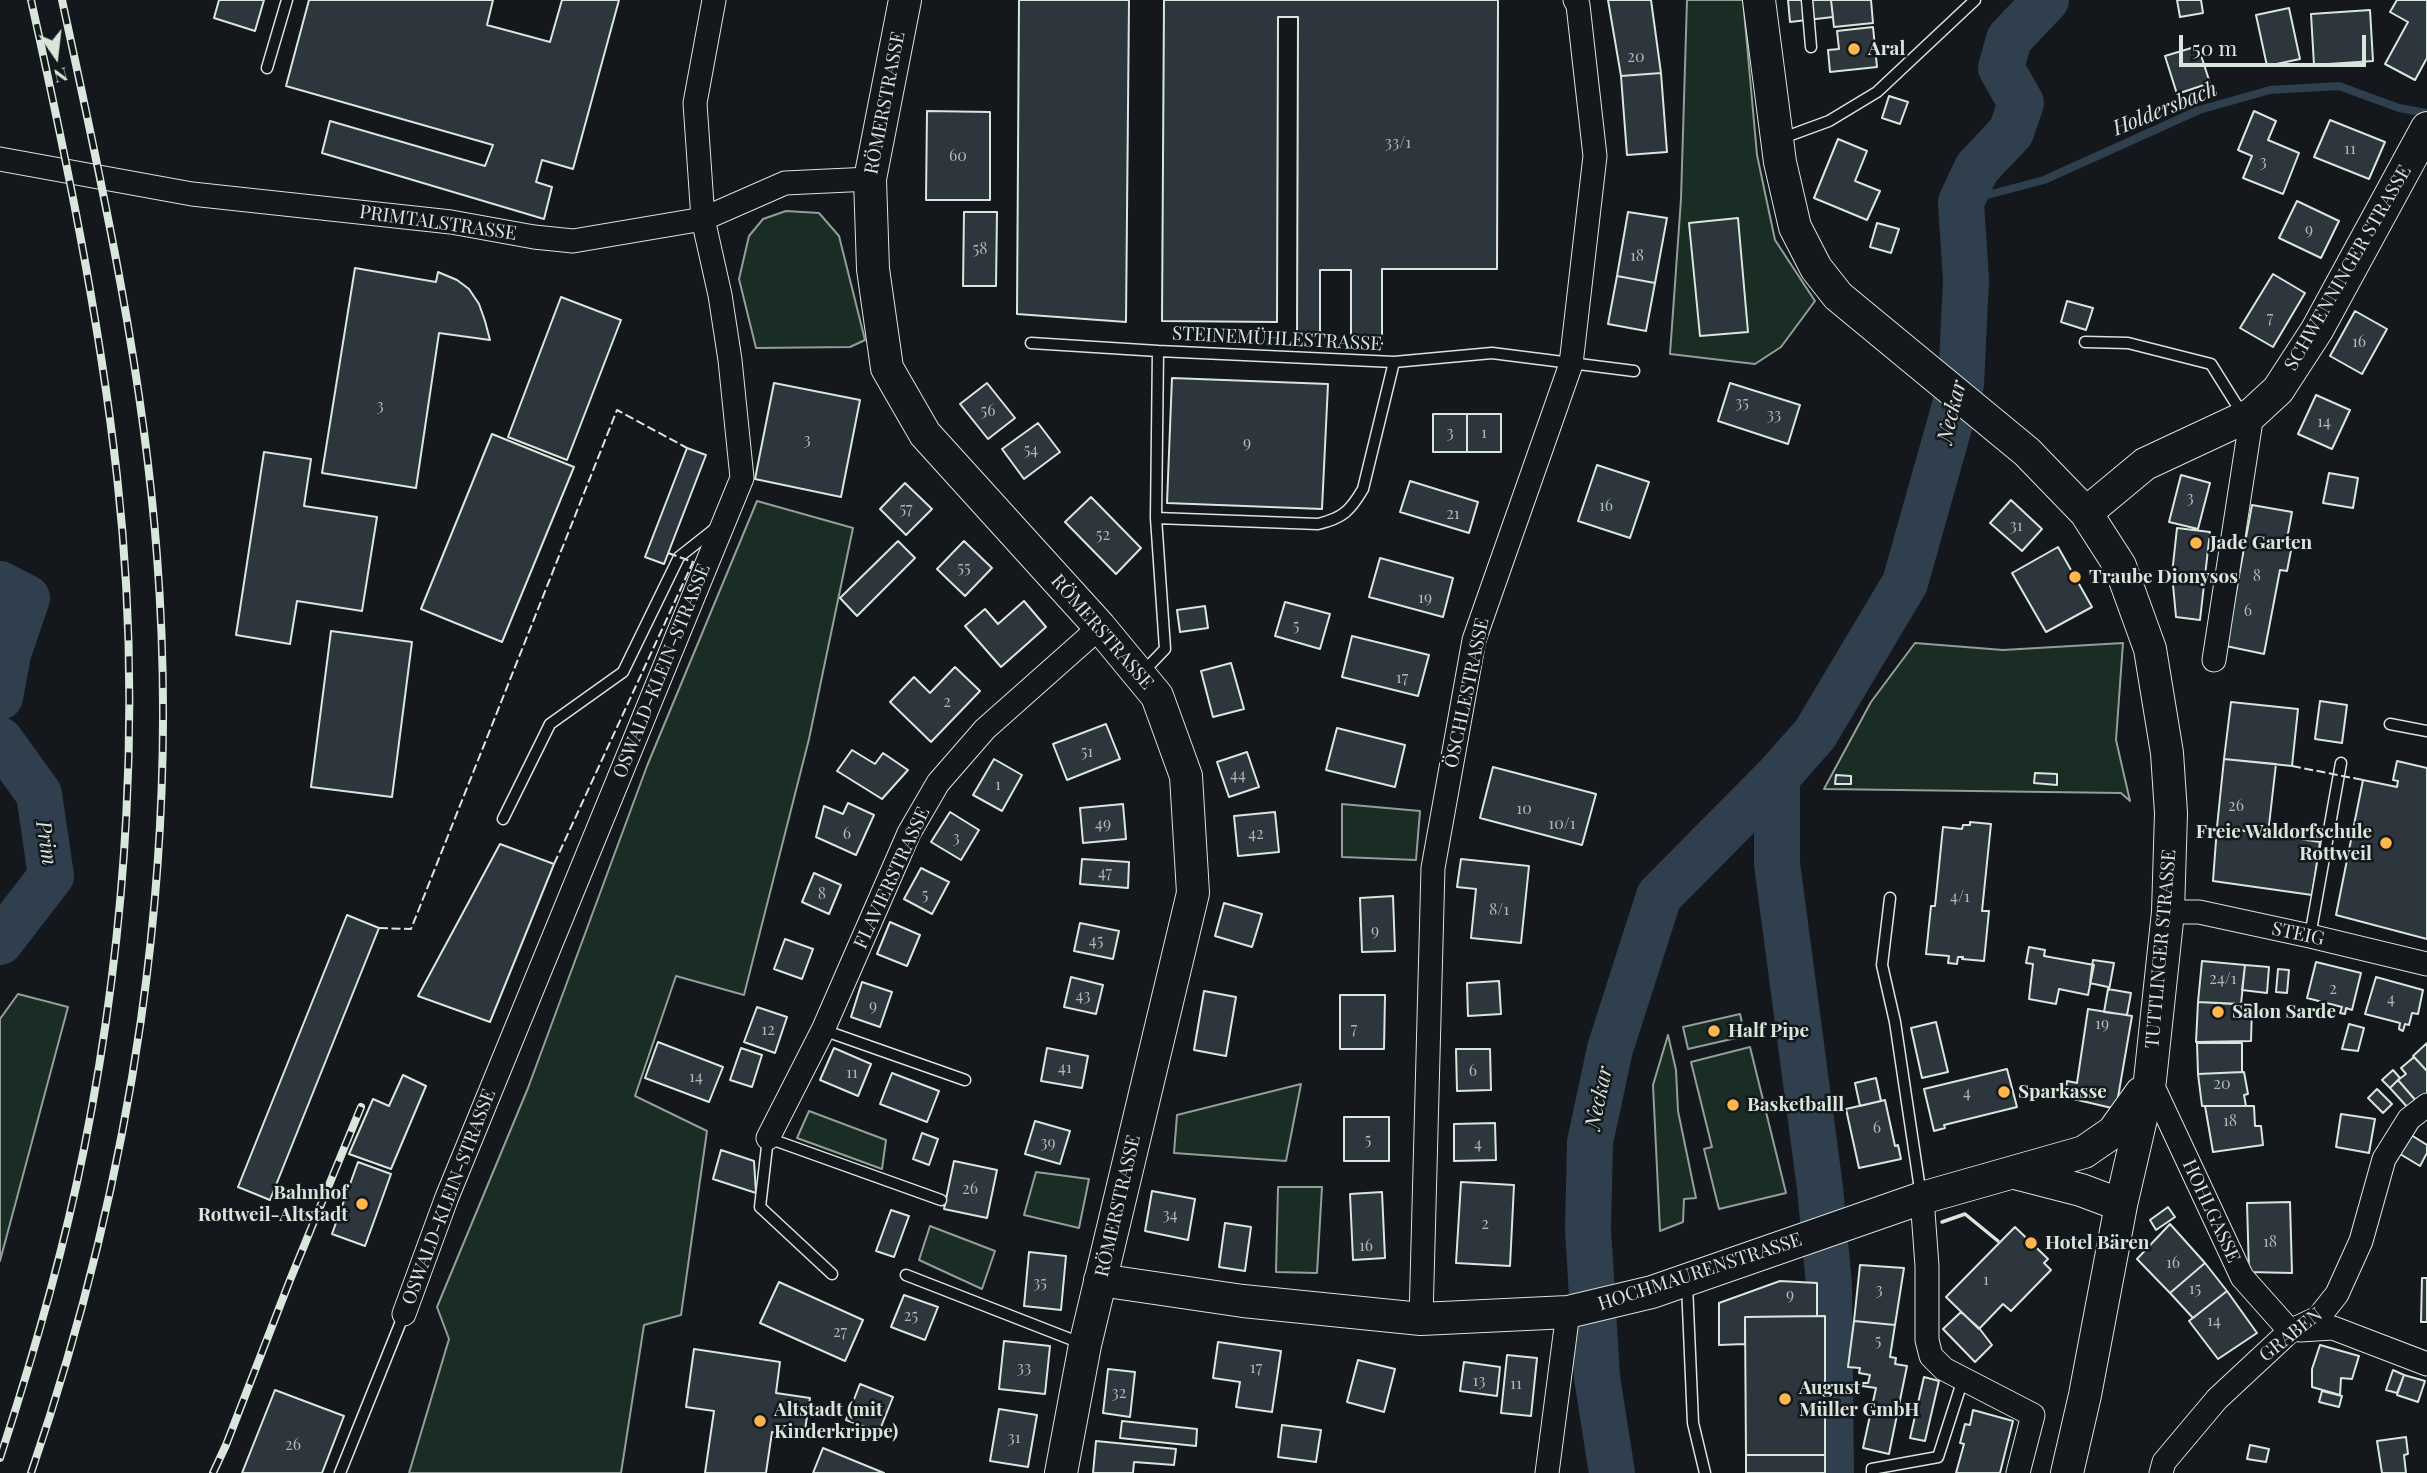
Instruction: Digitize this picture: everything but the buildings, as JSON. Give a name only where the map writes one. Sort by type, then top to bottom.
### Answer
[{"type":"street","name":"OSWALD-KLEIN-STRASSE","points":[[404,1314],[447,1197],[742,478],[726,334],[703,219],[695,103],[714,0]]},
{"type":"street","name":"RÖMERSTRASSE","points":[[905,0],[870,178],[873,269],[887,368],[925,434],[1100,628],[1157,696],[1185,776],[1193,893],[1085,1345],[1061,1473]]},
{"type":"street","name":"ÖSCHLESTRASSE","points":[[1421,1319],[1433,868],[1474,640],[1571,364],[1595,156],[1578,5],[1575,0]]},
{"type":"street","name":"TUTTLINGER STRASSE","points":[[1759,0],[1777,141],[1795,227],[1816,268],[1838,296],[2027,452],[2086,513],[2120,566],[2150,649],[2167,752],[2171,813],[2168,912],[2150,1080],[2121,1205],[2085,1395],[2067,1473]]},
{"type":"street","name":"SCHWENNINGER STRASSE","points":[[2086,513],[2145,464],[2248,416],[2278,390],[2416,166],[2427,128]]},
{"type":"street","name":"PRIMTALSTRASSE","points":[[0,159],[192,194],[451,222],[573,241],[703,219],[785,183],[870,178]]},
{"type":"street","points":[[2214,660],[2248,416]]},
{"type":"street","name":"FLAVIERSTRASSE","points":[[768,1138],[823,1030],[909,833],[938,783],[985,729],[1100,628]]},
{"type":"street","name":"STEIG","points":[[2168,912],[2199,912],[2427,964]]},
{"type":"street","name":"HOCHMAURENSTRASSE","points":[[1100,1280],[1243,1301],[1421,1319],[1569,1312],[1652,1292],[1922,1198],[2084,1152],[2113,1132],[2150,1080]]},
{"type":"street","name":"HOHLGASSE","points":[[2150,1080],[2242,1277],[2290,1331]]},
{"type":"street","name":"GRABEN","points":[[2161,1473],[2164,1462],[2217,1399],[2290,1331],[2318,1318],[2337,1294],[2361,1241],[2384,1158],[2409,1119],[2427,1105]]},
{"type":"street","points":[[2013,1172],[2081,1190],[2121,1205]]},
{"type":"street","points":[[1922,1198],[1931,1356],[1944,1369],[2033,1415],[2018,1473]]},
{"type":"street","points":[[1547,1473],[1569,1312]]},
{"type":"street","points":[[2290,1331],[2333,1328],[2427,1364]]},
{"type":"lane","points":[[267,68],[287,0]]},
{"type":"lane","points":[[1807,0],[1811,47]]},
{"type":"lane","points":[[1777,141],[1829,121],[1877,92],[1975,0]]},
{"type":"lane","points":[[2085,342],[2128,343],[2211,364],[2248,416]]},
{"type":"lane","name":"STEINEMÜHLESTRASSE","points":[[1031,343],[1394,362],[1492,353],[1634,371]]},
{"type":"lane","name":"STEINEMÜHLESTRASSE","points":[[1139,675],[1166,649],[1156,518],[1158,351]]},
{"type":"lane","name":"STEINEMÜHLESTRASSE","points":[[1156,518],[1318,524],[1337,519],[1352,507],[1363,489],[1394,362]]},
{"type":"lane","points":[[503,819],[550,724],[623,672],[679,557],[724,521]]},
{"type":"lane","points":[[2390,724],[2427,731]]},
{"type":"lane","points":[[2310,936],[2341,763]]},
{"type":"lane","points":[[1890,898],[1882,965],[1895,1022],[1922,1198]]},
{"type":"lane","points":[[823,1030],[965,1080]]},
{"type":"lane","points":[[832,1274],[760,1207],[768,1138],[941,1200]]},
{"type":"lane","points":[[906,1275],[1085,1345]]},
{"type":"lane","points":[[1687,1279],[1693,1423],[1705,1473]]},
{"type":"lane","points":[[340,1473],[404,1314]]},
{"type":"lane","points":[[1872,1473],[1872,1469],[1938,1457],[1963,1379]]},
{"type":"green space","points":[[1687,0],[1743,0],[1757,155],[1775,240],[1815,301],[1781,347],[1755,364],[1670,354],[1681,199]]},
{"type":"green space","points":[[786,211],[819,213],[839,236],[865,340],[850,347],[756,348],[739,279],[749,236],[763,219]]},
{"type":"green space","points":[[757,501],[853,528],[809,739],[744,995],[676,976],[635,1096],[707,1131],[681,1315],[644,1325],[621,1473],[409,1473],[449,1339],[437,1307],[528,1088],[647,766]]},
{"type":"green space","points":[[1915,643],[2003,650],[2123,643],[2116,740],[2130,801],[2121,793],[1824,789],[1871,702]]},
{"type":"green space","points":[[1342,804],[1420,811],[1416,860],[1342,857]]},
{"type":"green space","points":[[18,994],[68,1007],[0,1261],[0,1019]]},
{"type":"green space","name":"Half Pipe","points":[[1740,1014],[1745,1036],[1688,1049],[1683,1027]]},
{"type":"green space","points":[[1668,1035],[1676,1070],[1678,1111],[1696,1198],[1684,1199],[1683,1222],[1660,1231],[1653,1085]]},
{"type":"green space","name":"Basketballl","points":[[1750,1047],[1786,1193],[1719,1209],[1704,1149],[1712,1147],[1691,1062]]},
{"type":"green space","points":[[1301,1084],[1286,1161],[1174,1153],[1177,1115]]},
{"type":"green space","points":[[809,1111],[886,1140],[882,1169],[797,1138]]},
{"type":"green space","points":[[1036,1172],[1089,1179],[1079,1228],[1024,1215]]},
{"type":"green space","points":[[1278,1187],[1322,1187],[1317,1273],[1276,1272]]},
{"type":"green space","points":[[930,1226],[995,1251],[982,1289],[919,1260]]},
{"type":"waterway","name":"Neckar","points":[[1612,1473],[1597,1377],[1588,1230],[1590,1142],[1610,1049],[1659,896],[1777,777],[1815,734],[1905,583],[1961,384],[1966,280],[1961,202],[1977,168],[2011,132],[2021,103],[2001,68],[2009,39],[2046,0]]},
{"type":"waterway","name":"Holdersbach","points":[[1961,202],[2044,180],[2199,110],[2270,90],[2339,86],[2399,108],[2427,113]]},
{"type":"waterway","name":"Prim","points":[[0,584],[27,598],[8,654],[0,697]]},
{"type":"waterway","name":"Prim","points":[[0,740],[39,794],[51,876],[0,942]]},
{"type":"waterway","name":"Neckar","points":[[1777,777],[1777,864],[1820,1188],[1829,1285],[1831,1473]]},
{"type":"railway","points":[[0,1458],[57,1266],[76,1188],[99,1066],[120,898],[129,729],[125,560],[110,416],[80,236],[31,0]]},
{"type":"railway","points":[[31,1473],[66,1362],[97,1249],[122,1135],[141,1020],[154,905],[162,789],[163,672],[151,486],[119,276],[62,0]]},
{"type":"railway","points":[[213,1473],[361,1107]]},
{"type":"fence","points":[[379,928],[411,929],[617,410],[687,448]]},
{"type":"fence","points":[[554,864],[693,562],[668,553]]},
{"type":"fence","points":[[2292,766],[2363,780]]},
{"type":"wall","points":[[1942,1222],[1965,1214],[1998,1241]]},
{"type":"place","name":"Aral","points":[[1854,49]]},
{"type":"place","name":"Jade Garten","points":[[2196,543]]},
{"type":"place","name":"Traube Dionysos","points":[[2075,577]]},
{"type":"place","name":"Freie Waldorfschule Rottweil","points":[[2386,843]]},
{"type":"place","name":"Salon Sarde","points":[[2218,1012]]},
{"type":"place","name":"Half Pipe","points":[[1714,1031]]},
{"type":"place","name":"Sparkasse","points":[[2004,1092]]},
{"type":"place","name":"Basketballl","points":[[1733,1105]]},
{"type":"place","name":"Bahnhof Rottweil-Altstadt","points":[[362,1204]]},
{"type":"place","name":"Hotel Bären","points":[[2031,1243]]},
{"type":"place","name":"August Müller GmbH","points":[[1785,1399]]},
{"type":"place","name":"Altstadt (mit Kinderkrippe)","points":[[760,1421]]}]
